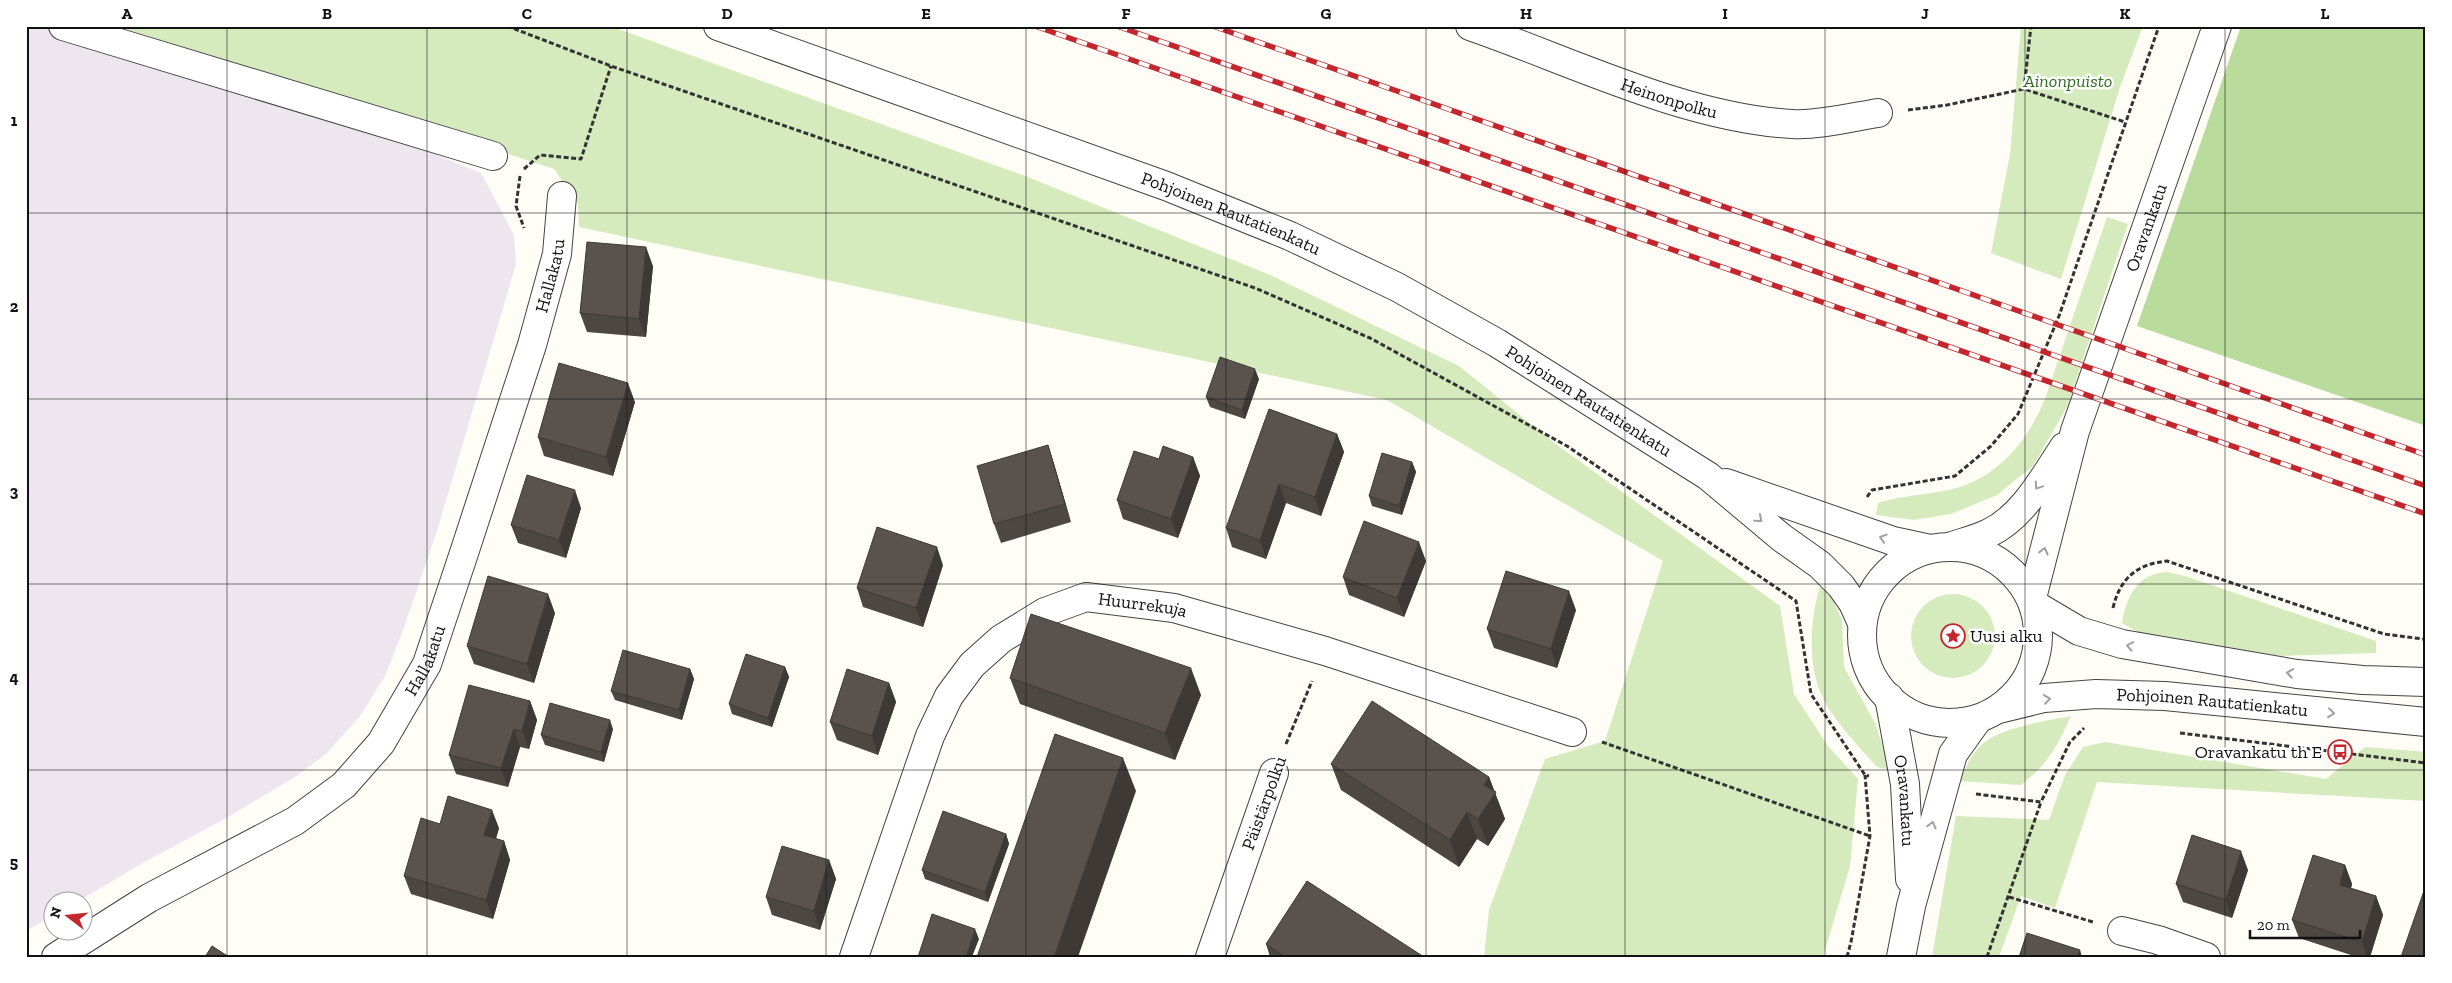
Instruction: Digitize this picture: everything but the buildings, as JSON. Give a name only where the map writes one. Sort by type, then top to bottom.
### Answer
[{"type":"street","points":[[63,26],[493,156]]},
{"type":"street","name":"Pohjoinen Rautatienkatu","points":[[718,26],[1166,186],[1290,236],[1397,288],[1497,343],[1708,476],[1782,538],[1820,565],[1840,586],[1853,604],[1862,623]]},
{"type":"street","name":"Heinonpolku","points":[[1470,26],[1662,97],[1743,120],[1794,124],[1878,113]]},
{"type":"street","name":"Oravankatu","points":[[2034,601],[2075,431],[2217,26]]},
{"type":"street","name":"Hallakatu","points":[[57,957],[149,898],[295,821],[344,785],[380,743],[427,664],[455,580],[532,345],[558,254],[562,196]]},
{"type":"street","name":"Oravankatu","points":[[1941,548],[1990,533],[2009,520],[2033,493],[2075,431]]},
{"type":"street","name":"Pohjoinen Rautatienkatu","points":[[1708,476],[1844,526],[1893,541],[1941,548]]},
{"type":"street","points":[[1941,548],[1981,553],[2000,563],[2017,577],[2034,601],[2041,635],[2034,664],[2017,693],[1989,714],[1953,725],[1931,722],[1908,713],[1877,684],[1867,664],[1862,640],[1862,623],[1867,605],[1876,588],[1890,570],[1908,557],[1941,548]]},
{"type":"street","name":"Huurrekuja","points":[[854,957],[930,736],[949,696],[972,665],[1000,639],[1044,612],[1086,597],[1174,608],[1325,651],[1572,732]]},
{"type":"street","name":"Pohjoinen Rautatienkatu","points":[[2034,601],[2073,628],[2105,640],[2297,674],[2363,680],[2426,682]]},
{"type":"street","name":"Pohjoinen Rautatienkatu","points":[[1989,714],[2044,698],[2096,694],[2165,696],[2426,722]]},
{"type":"street","name":"Oravankatu","points":[[1889,697],[1905,784],[1911,906]]},
{"type":"street","name":"Oravankatu","points":[[1901,957],[1911,906],[1941,789],[1953,754],[1989,714]]},
{"type":"street","name":"Päistärpolku","points":[[1210,957],[1274,773]]},
{"type":"street","points":[[2122,931],[2158,940],[2206,957]]},
{"type":"path","points":[[507,26],[611,66],[1255,288],[1370,338],[1567,446],[1796,601]]},
{"type":"path","points":[[2024,89],[2031,26]]},
{"type":"path","points":[[1844,526],[1872,490],[1955,476],[1991,446],[2018,414],[2059,316],[2159,26]]},
{"type":"path","points":[[526,233],[516,206],[516,189],[521,174],[527,164],[540,155],[581,159],[611,66]]},
{"type":"path","points":[[1878,113],[1946,105],[2024,89],[2125,122]]},
{"type":"path","points":[[2105,640],[2117,591],[2136,570],[2152,563],[2167,561],[2384,634],[2423,639]]},
{"type":"path","points":[[1820,565],[1796,601],[1811,694],[1865,775],[1870,836],[1852,942],[1847,957]]},
{"type":"path","name":"Päistärpolku","points":[[1274,773],[1325,651]]},
{"type":"path","points":[[1987,957],[2041,802],[2070,742],[2089,722],[2096,694]]},
{"type":"path","points":[[1572,732],[1870,836]]},
{"type":"path","points":[[2176,733],[2426,762]]},
{"type":"path","points":[[1865,775],[1905,784]]},
{"type":"path","points":[[1941,789],[2041,802]]},
{"type":"path","points":[[2009,897],[2122,931]]},
{"type":"shaded area","points":[[26,26],[115,26],[146,36],[481,173],[514,235],[516,264],[437,531],[402,633],[385,676],[360,716],[326,754],[292,779],[92,893],[92,890],[42,890],[42,922],[26,931]]},
{"type":"green space","points":[[117,26],[610,26],[1025,176],[1268,274],[1459,366],[1557,445],[1780,606],[1794,694],[1828,746],[1858,779],[1850,866],[1823,957],[1484,957],[1489,910],[1545,759],[1605,741],[1663,561],[1387,400],[579,227],[578,204],[554,169]]},
{"type":"green space","name":"Ainonpuisto","points":[[2021,26],[2143,26],[2120,87],[2061,279],[1991,253],[2010,154]]},
{"type":"green space","points":[[2241,26],[2426,26],[2426,426],[2137,326]]},
{"type":"green space","points":[[2107,217],[2128,224],[2067,407],[2033,466],[1997,495],[1951,514],[1914,520],[1876,515],[1878,503],[1896,498],[1953,489],[1984,476],[2009,456],[2020,443],[2038,415],[2045,399]]},
{"type":"green space","points":[[2167,572],[2185,576],[2376,641],[2376,653],[2281,656],[2145,636],[2122,623],[2127,604],[2135,588],[2148,577],[2157,573]]},
{"type":"green space","points":[[1821,584],[1832,598],[1842,620],[1844,667],[1876,725],[1888,763],[1887,769],[1877,767],[1842,728],[1821,695],[1812,659],[1812,633],[1815,607]]},
{"type":"green space","points":[[1953,594],[1969,597],[1983,606],[1992,620],[1995,636],[1992,652],[1983,666],[1969,675],[1953,678],[1937,675],[1923,666],[1914,652],[1911,636],[1914,620],[1923,606],[1937,597]]},
{"type":"green space","points":[[2071,716],[2051,754],[2038,770],[2021,785],[1960,781],[1973,755],[1980,746],[1993,737],[2026,725]]},
{"type":"green space","points":[[2105,742],[2326,779],[2365,747],[2426,752],[2426,801],[2097,782],[2055,908],[2021,896],[1999,957],[1932,957],[1956,816],[2049,820],[2065,775],[2083,747]]},
{"type":"railway","points":[[1035,26],[2426,514]]},
{"type":"railway","points":[[1117,26],[2426,486]]},
{"type":"railway","points":[[1213,26],[2426,455]]},
{"type":"place","name":"Uusi alku","points":[[1953,636]]},
{"type":"place","name":"Oravankatu th E","points":[[2340,752]]}]
